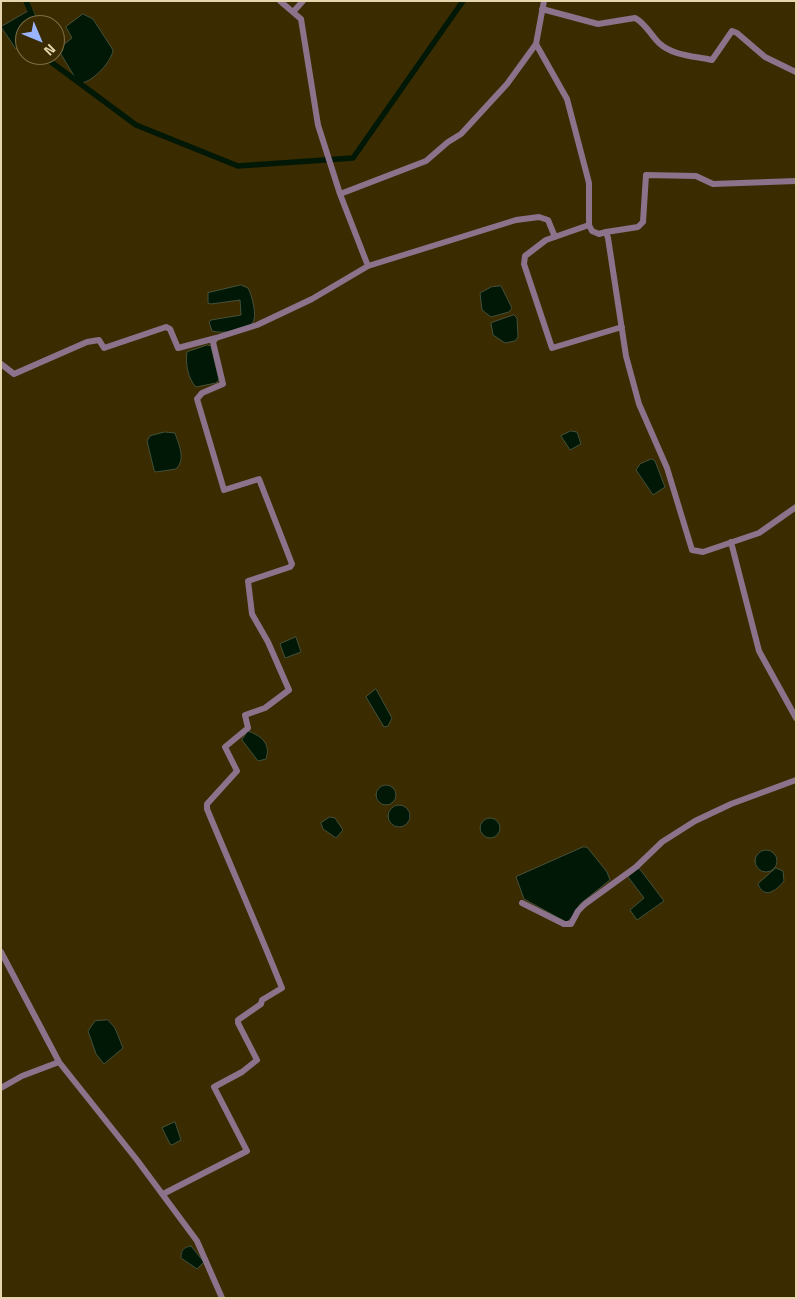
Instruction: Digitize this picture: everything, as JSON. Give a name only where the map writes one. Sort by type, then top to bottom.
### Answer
[{"type":"street","points":[[280,1],[301,20],[318,125],[340,194],[368,266]]},
{"type":"street","points":[[293,12],[303,1]]},
{"type":"street","points":[[340,194],[426,161],[448,142],[461,134],[507,84],[536,44],[544,1]]},
{"type":"street","points":[[542,10],[598,24],[635,18],[640,21],[660,44],[669,50],[712,60],[732,31],[737,33],[765,57],[796,72]]},
{"type":"street","points":[[536,44],[567,98],[589,184],[589,224],[592,231],[599,234],[638,227],[643,222],[646,175],[696,176],[713,184],[796,181]]},
{"type":"street","points":[[1,364],[14,374],[87,342],[99,340],[104,348],[166,327],[170,329],[178,348],[216,338],[258,325],[312,299],[368,266],[516,220],[539,216],[548,220],[555,237]]},
{"type":"street","points":[[589,224],[546,240],[525,256],[524,264],[552,348],[622,327]]},
{"type":"street","points":[[606,232],[626,356],[639,404],[667,468],[692,550],[703,552],[759,533],[796,507]]},
{"type":"street","points":[[163,1194],[247,1151],[214,1087],[242,1072],[257,1060],[238,1020],[261,1004],[262,1000],[282,988],[247,899],[233,872],[207,810],[207,804],[238,771],[225,748],[248,728],[244,715],[264,708],[289,690],[268,642],[252,614],[248,581],[290,567],[292,564],[259,479],[224,490],[197,399],[202,392],[223,384],[214,342],[216,338]]},
{"type":"street","points":[[731,542],[759,650],[796,718]]},
{"type":"street","points":[[522,903],[564,924],[571,924],[578,911],[585,904],[636,867],[662,842],[695,821],[730,804],[796,780]]},
{"type":"street","points":[[1,952],[59,1062],[163,1194],[197,1241],[222,1298]]},
{"type":"street","points":[[1,1088],[22,1076],[59,1062]]},
{"type":"shaded area","points":[[32,9],[35,15],[22,15]]},
{"type":"shaded area","points":[[83,14],[93,19],[113,50],[109,60],[101,70],[86,82],[81,83],[77,81],[65,61],[65,44],[72,38],[66,27]]},
{"type":"shaded area","points":[[15,19],[15,48],[1,27]]},
{"type":"shaded area","points":[[241,285],[248,288],[253,301],[254,321],[249,326],[233,331],[212,331],[209,322],[211,320],[241,315],[240,300],[211,304],[208,303],[208,293]]},
{"type":"shaded area","points":[[501,286],[512,308],[509,312],[491,317],[482,310],[480,293],[491,287]]},
{"type":"shaded area","points":[[514,315],[517,318],[518,337],[515,341],[505,343],[493,335],[491,323]]},
{"type":"shaded area","points":[[208,345],[211,346],[219,380],[216,383],[196,387],[188,371],[187,352]]},
{"type":"shaded area","points":[[571,431],[577,432],[581,444],[570,450],[561,436]]},
{"type":"shaded area","points":[[165,432],[175,433],[180,447],[181,461],[176,469],[156,472],[147,441],[150,436]]},
{"type":"shaded area","points":[[652,459],[655,461],[665,487],[653,495],[636,470],[640,464]]},
{"type":"shaded area","points":[[296,637],[301,652],[285,658],[280,644]]},
{"type":"shaded area","points":[[376,689],[392,718],[388,726],[384,727],[366,697]]},
{"type":"shaded area","points":[[248,731],[264,741],[267,749],[266,759],[258,761],[242,740]]},
{"type":"shaded area","points":[[386,785],[393,788],[396,795],[393,802],[386,805],[379,802],[376,795],[379,788]]},
{"type":"shaded area","points":[[399,805],[407,808],[410,816],[407,824],[399,827],[391,824],[388,816],[391,808]]},
{"type":"shaded area","points":[[330,817],[335,818],[343,830],[336,838],[323,829],[321,823]]},
{"type":"shaded area","points":[[486,818],[494,818],[500,824],[500,832],[494,838],[486,838],[480,832],[480,824]]},
{"type":"shaded area","points":[[583,847],[587,847],[607,872],[610,880],[580,904],[571,919],[566,922],[524,899],[516,877]]},
{"type":"shaded area","points":[[766,850],[774,853],[777,861],[774,869],[766,872],[758,869],[755,861],[758,853]]},
{"type":"shaded area","points":[[639,868],[664,901],[637,920],[630,910],[644,898],[628,877]]},
{"type":"shaded area","points":[[776,868],[783,871],[784,881],[774,891],[763,892],[758,884]]},
{"type":"shaded area","points":[[108,1020],[115,1028],[123,1048],[104,1064],[96,1054],[88,1031],[95,1021]]},
{"type":"shaded area","points":[[175,1122],[181,1140],[172,1145],[162,1128]]},
{"type":"shaded area","points":[[191,1246],[204,1262],[197,1269],[181,1258],[183,1250]]},
{"type":"waterway","points":[[26,1],[32,15]]},
{"type":"waterway","points":[[55,65],[136,125],[238,166],[353,158],[463,1]]}]
